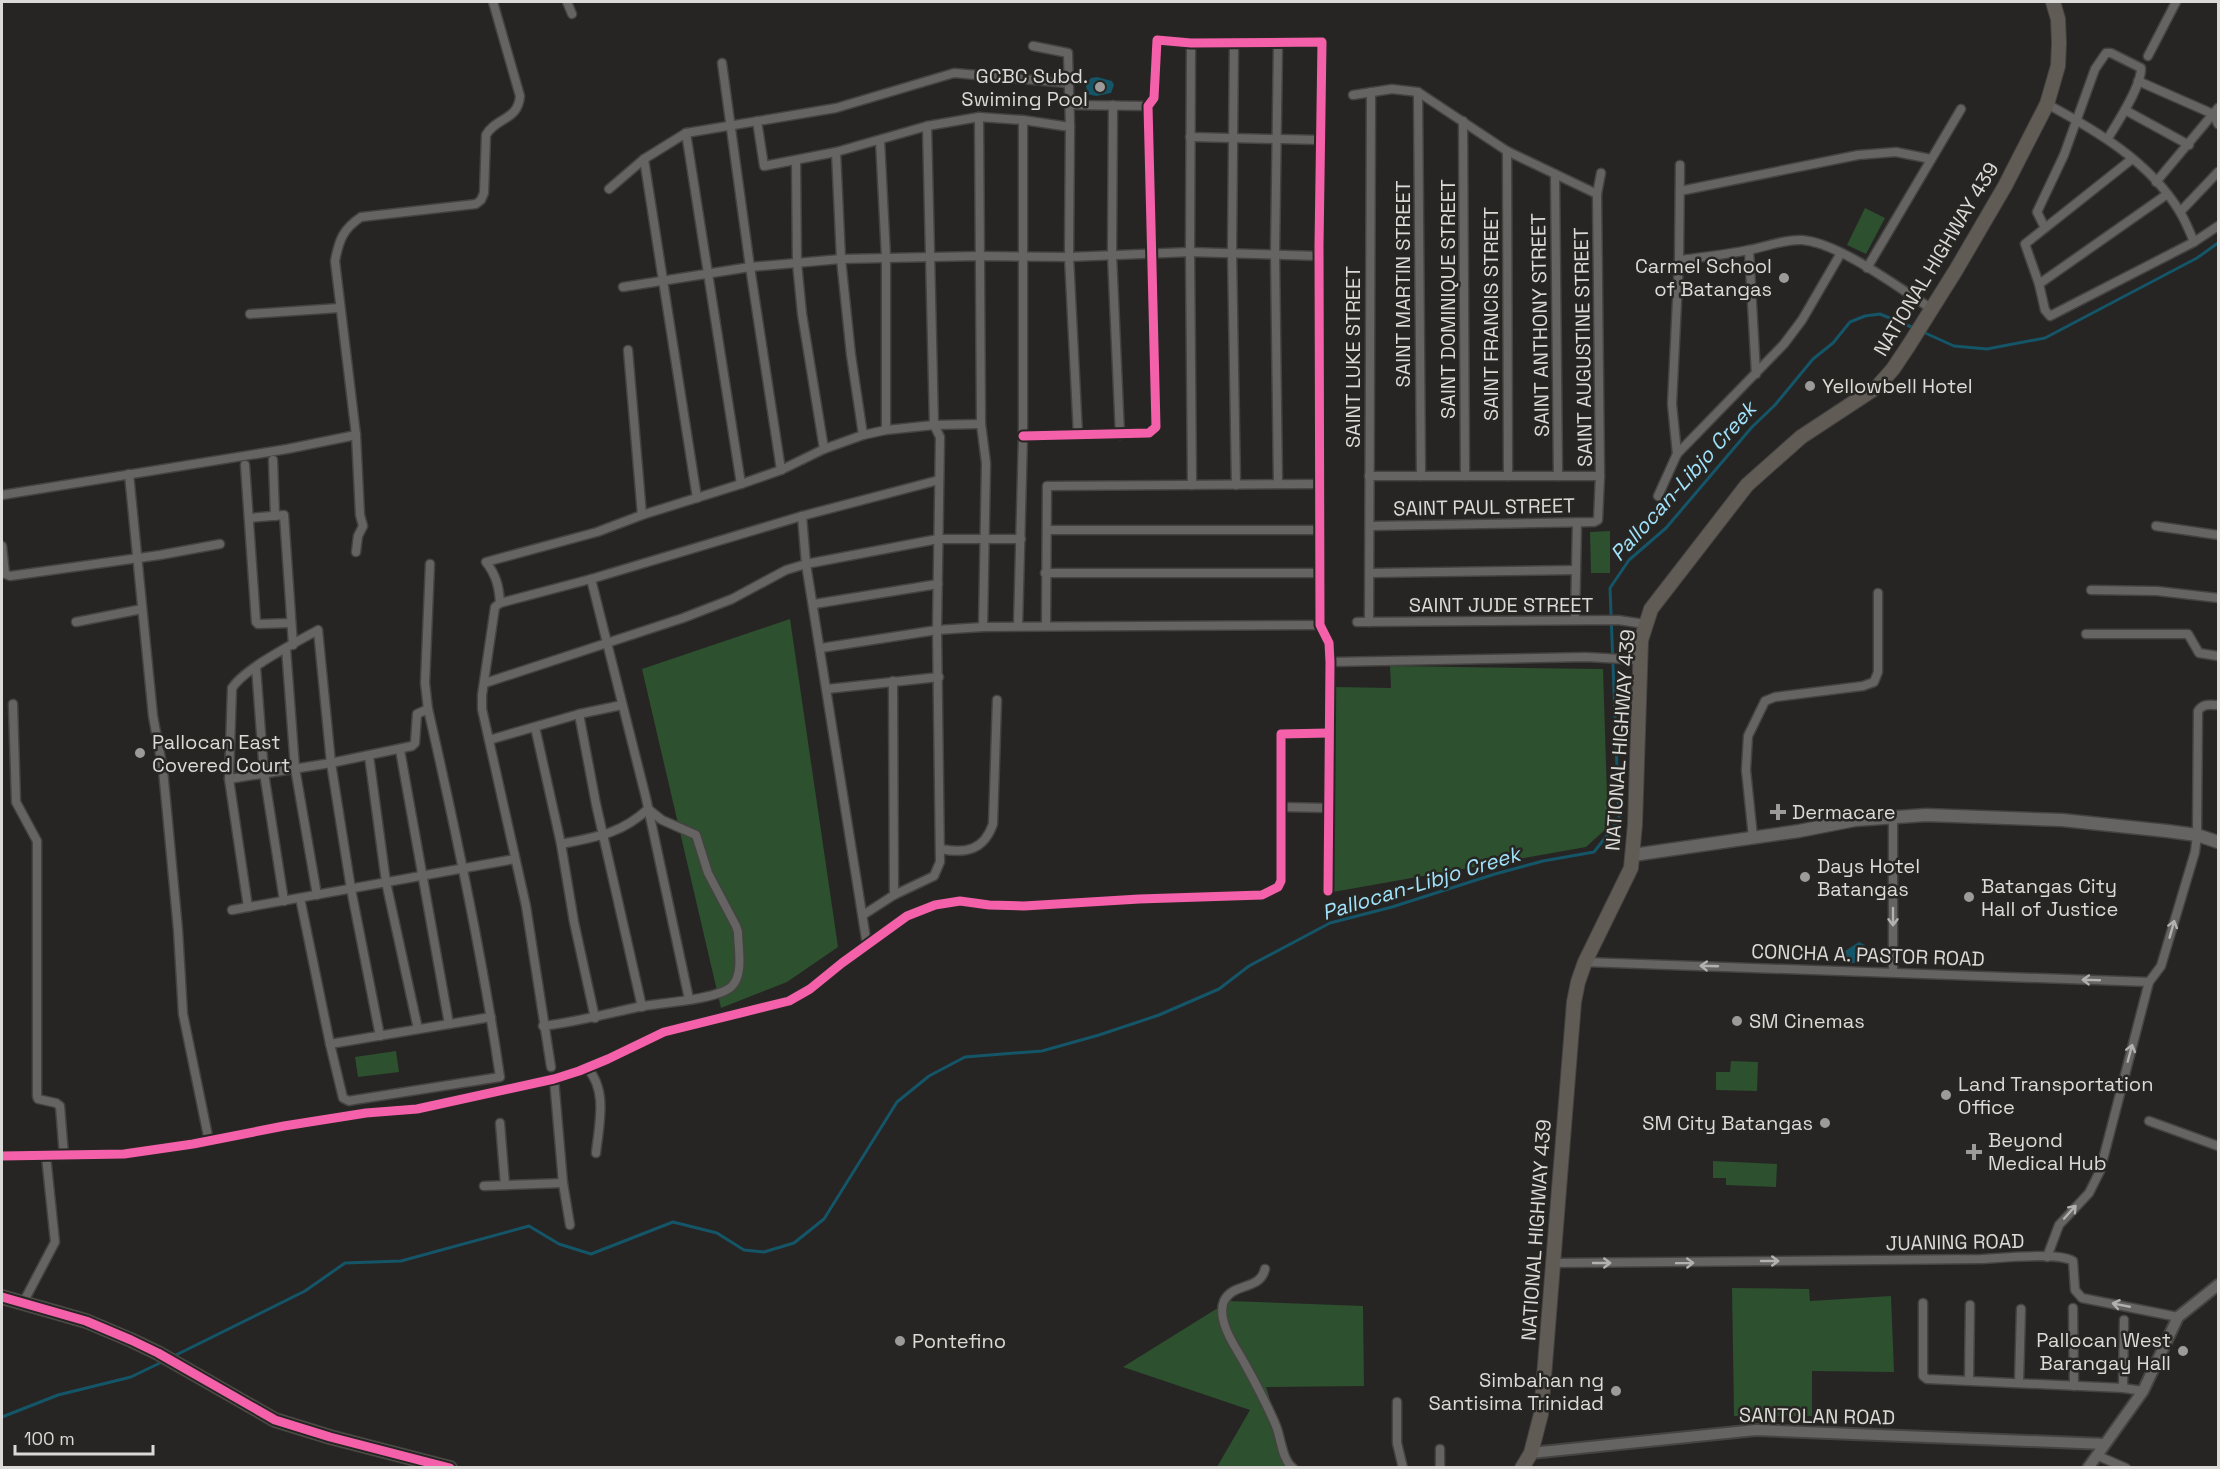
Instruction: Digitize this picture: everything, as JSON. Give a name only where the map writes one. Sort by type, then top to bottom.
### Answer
[{"type":"main road","name":"NATIONAL HIGHWAY 439","points":[[1522,1467],[1531,1453],[1541,1414],[1574,1002],[1585,962],[1624,885],[1631,868],[1633,855],[1640,660],[1645,624],[1659,598],[1747,485],[1801,437],[1877,387],[1893,369],[1909,345],[2005,186],[2048,104],[2058,66],[2058,19],[2054,2]]},
{"type":"main road","points":[[1633,855],[1799,831],[1855,820],[1926,815],[2024,818],[2128,827],[2197,835],[2218,842]]},
{"type":"main road","points":[[2,1297],[86,1321],[158,1353],[275,1420],[330,1437],[450,1467]]},
{"type":"street","points":[[356,552],[358,536],[363,526],[360,515],[356,435],[339,308],[335,261],[338,245],[348,226],[361,217],[476,204],[481,200],[484,194],[486,135],[489,130],[519,107],[520,96],[493,2]]},
{"type":"street","points":[[567,2],[572,14]]},
{"type":"street","points":[[2148,56],[2176,2]]},
{"type":"street","points":[[1023,436],[1120,435],[1149,433],[1155,427],[1148,106],[1154,98],[1157,40],[1191,43],[1323,42],[1319,256],[1320,625],[1329,643],[1328,891]]},
{"type":"street","points":[[1234,42],[1232,252],[1236,485]]},
{"type":"street","points":[[1278,42],[1275,254],[1278,484]]},
{"type":"street","points":[[1191,43],[1192,485]]},
{"type":"street","points":[[1034,46],[1068,53],[1069,257],[1078,435]]},
{"type":"street","points":[[2045,228],[2037,212],[2064,155],[2095,69],[2106,53],[2111,53],[2141,68],[2141,74],[2125,110],[2108,138]]},
{"type":"street","points":[[722,63],[781,470]]},
{"type":"street","points":[[609,189],[644,159],[686,133],[836,108],[954,73],[1068,83]]},
{"type":"street","points":[[2138,81],[2216,111]]},
{"type":"street","points":[[1353,94],[1392,90],[1418,92],[1508,151],[1597,194]]},
{"type":"street","name":"SAINT LUKE STREET","points":[[1370,622],[1371,92]]},
{"type":"street","name":"SAINT MARTIN STREET","points":[[1418,92],[1421,476]]},
{"type":"street","points":[[2048,104],[2108,138],[2132,159],[2156,182],[2180,212],[2194,242]]},
{"type":"street","points":[[1070,105],[1148,106]]},
{"type":"street","points":[[1113,105],[1112,255],[1120,435]]},
{"type":"street","points":[[1867,268],[1961,109]]},
{"type":"street","points":[[2125,110],[2189,145]]},
{"type":"street","points":[[2216,111],[2218,124]]},
{"type":"street","points":[[2156,182],[2216,111]]},
{"type":"street","points":[[757,122],[764,166],[836,152],[927,126],[979,117],[1023,120],[1070,127]]},
{"type":"street","points":[[979,117],[981,424],[986,462],[983,627]]},
{"type":"street","points":[[1018,626],[1022,539],[1023,120]]},
{"type":"street","name":"SAINT DOMINIQUE STREET","points":[[1463,122],[1465,476]]},
{"type":"street","points":[[863,915],[894,895],[934,876],[940,862],[937,630],[940,437],[934,425],[927,126]]},
{"type":"street","points":[[686,133],[741,484]]},
{"type":"street","points":[[1190,137],[1321,140]]},
{"type":"street","points":[[880,140],[886,257],[886,430]]},
{"type":"street","name":"SAINT FRANCIS STREET","points":[[1508,151],[1508,476]]},
{"type":"street","points":[[836,152],[841,259],[851,355],[863,435]]},
{"type":"street","points":[[1680,191],[1858,155],[1896,152],[1931,159]]},
{"type":"street","points":[[644,159],[697,498]]},
{"type":"street","points":[[2132,159],[2025,244],[2045,310],[2050,316],[2194,242],[2218,226]]},
{"type":"street","points":[[796,161],[796,263],[824,449]]},
{"type":"street","points":[[1677,454],[1672,404],[1679,260],[1680,165]]},
{"type":"street","points":[[2180,212],[2218,172]]},
{"type":"street","name":"SAINT AUGUSTINE STREET","points":[[1598,520],[1600,476],[1597,194],[1601,173]]},
{"type":"street","name":"SAINT ANTHONY STREET","points":[[1555,174],[1558,476]]},
{"type":"street","points":[[2039,284],[2166,195]]},
{"type":"street","points":[[1679,260],[1749,250],[1785,241],[1812,241],[1841,253],[1867,268],[1929,314]]},
{"type":"street","points":[[1749,250],[1756,374]]},
{"type":"street","points":[[623,287],[750,267],[841,259],[1069,257],[1190,252],[1319,256]]},
{"type":"street","points":[[1658,496],[1677,454],[1756,374],[1803,320],[1841,253]]},
{"type":"street","points":[[249,314],[339,308]]},
{"type":"street","points":[[628,350],[642,515]]},
{"type":"street","points":[[551,1066],[526,906],[483,709],[482,695],[494,613],[500,603],[495,573],[486,562],[597,532],[642,515],[741,484],[781,470],[824,449],[863,435],[934,425],[981,424]]},
{"type":"street","points":[[2,495],[356,435]]},
{"type":"street","points":[[273,460],[275,516]]},
{"type":"street","points":[[245,465],[257,623],[291,623]]},
{"type":"street","points":[[129,474],[153,716],[166,794],[183,1014],[209,1141]]},
{"type":"street","points":[[1369,476],[1600,476]]},
{"type":"street","points":[[500,603],[591,579],[802,516],[939,480]]},
{"type":"street","points":[[1046,626],[1047,486],[1320,484]]},
{"type":"street","points":[[249,518],[284,515],[291,623],[295,768],[317,895]]},
{"type":"street","points":[[802,516],[806,564],[867,945]]},
{"type":"street","name":"SAINT PAUL STREET","points":[[1370,526],[1577,523],[1598,520]]},
{"type":"street","points":[[1575,621],[1577,523]]},
{"type":"street","points":[[2156,526],[2218,535]]},
{"type":"street","points":[[1047,530],[1320,530]]},
{"type":"street","points":[[485,683],[683,618],[732,599],[786,570],[806,564],[938,539],[1022,539]]},
{"type":"street","points":[[2,548],[5,574],[10,576],[160,555],[220,544]]},
{"type":"street","points":[[300,898],[343,1098],[349,1101],[500,1077],[464,868],[428,709],[425,683],[430,564]]},
{"type":"street","points":[[1371,573],[1576,570]]},
{"type":"street","points":[[1045,573],[1320,573]]},
{"type":"street","points":[[591,579],[648,809],[689,999]]},
{"type":"street","points":[[814,604],[938,584]]},
{"type":"street","points":[[2091,590],[2157,591],[2218,598]]},
{"type":"street","points":[[1753,837],[1746,770],[1748,736],[1766,701],[1775,697],[1863,686],[1874,682],[1878,672],[1878,593]]},
{"type":"street","points":[[76,622],[142,609]]},
{"type":"street","name":"SAINT JUDE STREET","points":[[1357,622],[1618,620],[1645,624]]},
{"type":"street","points":[[821,648],[937,630],[983,627],[1320,625]]},
{"type":"street","points":[[248,907],[229,779],[232,688],[256,667],[318,630],[331,763],[351,888],[380,1036]]},
{"type":"street","points":[[2086,634],[2188,634],[2199,653],[2218,656]]},
{"type":"street","points":[[1329,662],[1590,658],[1640,660]]},
{"type":"street","points":[[256,667],[264,773],[284,901]]},
{"type":"street","points":[[827,688],[939,677]]},
{"type":"street","points":[[893,681],[894,895]]},
{"type":"street","points":[[940,849],[972,850],[989,837],[993,824],[997,700]]},
{"type":"street","points":[[13,704],[16,802],[37,842],[37,1096],[38,1099],[56,1103],[60,1107],[64,1156]]},
{"type":"street","points":[[489,740],[579,714],[622,705]]},
{"type":"street","name":"JUANING ROAD","points":[[1553,1263],[2047,1257],[2059,1225],[2089,1193],[2100,1171],[2150,982],[2161,966],[2194,852],[2199,795],[2198,711],[2206,705],[2218,705]]},
{"type":"street","points":[[229,779],[400,750],[414,745],[417,714],[428,709]]},
{"type":"street","points":[[579,714],[642,1007]]},
{"type":"street","points":[[535,727],[561,844],[574,922],[595,1018]]},
{"type":"street","points":[[2,1156],[124,1154],[366,1113],[417,1109],[554,1079],[587,1068],[664,1032],[789,1001],[810,989],[907,916],[934,905],[960,901],[1024,906],[1128,899],[1262,895],[1278,887],[1281,881],[1281,734],[1328,733]]},
{"type":"street","points":[[400,750],[449,1024]]},
{"type":"street","points":[[369,756],[386,882],[418,1029]]},
{"type":"street","points":[[1281,807],[1328,808]]},
{"type":"street","points":[[561,844],[604,835],[634,821],[648,809]]},
{"type":"street","points":[[543,1026],[715,994],[731,988],[738,977],[738,932],[708,873],[696,835],[662,820],[648,809]]},
{"type":"street","points":[[1893,817],[1893,972]]},
{"type":"street","points":[[232,910],[515,859]]},
{"type":"street","name":"CONCHA A. PASTOR ROAD","points":[[1585,962],[2150,982]]},
{"type":"street","points":[[330,1044],[491,1017]]},
{"type":"street","points":[[587,1068],[596,1077],[600,1089],[596,1153]]},
{"type":"street","points":[[554,1079],[562,1184],[570,1226]]},
{"type":"street","points":[[2149,1121],[2218,1146]]},
{"type":"street","points":[[500,1123],[505,1185]]},
{"type":"street","points":[[23,1303],[55,1242],[46,1156]]},
{"type":"street","points":[[484,1186],[562,1184]]},
{"type":"street","points":[[2047,1257],[2073,1261],[2075,1290],[2082,1298],[2178,1317]]},
{"type":"street","points":[[1265,1269],[1263,1277],[1257,1283],[1231,1292],[1224,1300],[1221,1312],[1231,1338],[1268,1407],[1288,1463],[1293,1467]]},
{"type":"street","points":[[2088,1467],[2143,1391],[2178,1317],[2218,1285]]},
{"type":"street","points":[[1923,1303],[1923,1376],[1927,1379],[2019,1382],[2143,1391]]},
{"type":"street","points":[[1968,1380],[1970,1305]]},
{"type":"street","points":[[2073,1308],[2074,1386]]},
{"type":"street","points":[[2019,1382],[2021,1309]]},
{"type":"street","points":[[2123,1388],[2124,1320]]},
{"type":"street","points":[[1397,1402],[1397,1443],[1403,1467]]},
{"type":"street","name":"SANTOLAN ROAD","points":[[1531,1453],[1756,1430],[2104,1444]]},
{"type":"street","points":[[1440,1449],[1440,1467]]},
{"type":"street","points":[[2097,1455],[2126,1467]]},
{"type":"green space","points":[[1865,208],[1885,218],[1866,254],[1847,245]]},
{"type":"green space","points":[[1610,531],[1610,573],[1591,573],[1590,532]]},
{"type":"green space","points":[[790,619],[838,947],[787,982],[721,1008],[642,669]]},
{"type":"green space","points":[[1390,666],[1603,669],[1608,827],[1586,847],[1333,892],[1334,687],[1391,688]]},
{"type":"green space","points":[[396,1051],[399,1072],[358,1077],[355,1057]]},
{"type":"green space","points":[[1731,1061],[1758,1062],[1757,1091],[1716,1090],[1716,1072],[1730,1072]]},
{"type":"green space","points":[[1713,1161],[1777,1164],[1776,1187],[1726,1185],[1726,1178],[1713,1178]]},
{"type":"green space","points":[[1732,1288],[1809,1289],[1810,1301],[1891,1296],[1894,1372],[1812,1371],[1812,1416],[1734,1416]]},
{"type":"green space","points":[[1229,1301],[1363,1306],[1364,1386],[1266,1387],[1292,1467],[1217,1467],[1250,1410],[1123,1367]]},
{"type":"water","name":"GCBC Subd. Swiming Pool","points":[[1097,77],[1112,81],[1114,85],[1111,93],[1096,96],[1087,94],[1086,84],[1091,78]]},
{"type":"water","points":[[1859,942],[1865,945],[1864,950],[1858,952],[1857,961],[1846,962],[1845,951]]},
{"type":"waterway","name":"Pallocan-Libjo Creek","points":[[1923,332],[1954,346],[1987,349],[2045,338],[2197,258],[2218,243]]},
{"type":"waterway","name":"Pallocan-Libjo Creek","points":[[172,1357],[305,1291],[345,1263],[401,1261],[529,1226],[559,1244],[591,1254],[673,1222],[717,1233],[744,1250],[764,1252],[794,1243],[824,1219],[897,1102],[929,1076],[965,1057],[1042,1051],[1099,1035],[1159,1015],[1219,989],[1249,966],[1330,923],[1392,907],[1543,861],[1594,852],[1619,820],[1610,588],[1629,560],[1666,528],[1752,427],[1775,405],[1813,359],[1833,343],[1850,322],[1865,316],[1880,314],[1914,328]]},
{"type":"waterway","name":"Pallocan-Libjo Creek","points":[[2,1417],[58,1395],[131,1377],[164,1361]]},
{"type":"cycle path","points":[[1023,436],[1149,433],[1156,427],[1148,106],[1154,98],[1157,40],[1191,43],[1322,42],[1319,245],[1320,625],[1329,643],[1330,662],[1328,891]]},
{"type":"cycle path","points":[[2,1156],[124,1154],[366,1113],[417,1109],[554,1079],[608,1059],[664,1032],[789,1001],[810,989],[907,916],[935,905],[960,901],[1024,906],[1262,895],[1278,887],[1281,881],[1281,734],[1328,733]]},
{"type":"cycle path","points":[[2,1297],[86,1321],[131,1340],[275,1420],[330,1437],[450,1468]]},
{"type":"place","name":"GCBC Subd. Swiming Pool","points":[[1100,87]]},
{"type":"place","name":"Carmel School of Batangas","points":[[1784,278]]},
{"type":"place","name":"Yellowbell Hotel","points":[[1810,386]]},
{"type":"place","name":"Pallocan East Covered Court","points":[[140,753]]},
{"type":"place","name":"Dermacare","points":[[1778,812]]},
{"type":"place","name":"Days Hotel Batangas","points":[[1805,877]]},
{"type":"place","name":"Batangas City Hall of Justice","points":[[1969,897]]},
{"type":"place","name":"SM Cinemas","points":[[1737,1021]]},
{"type":"place","name":"Land Transportation Office","points":[[1946,1095]]},
{"type":"place","name":"SM City Batangas","points":[[1825,1123]]},
{"type":"place","name":"Beyond Medical Hub","points":[[1974,1152]]},
{"type":"place","name":"Pontefino","points":[[900,1341]]},
{"type":"place","name":"Pallocan West Barangay Hall","points":[[2183,1351]]},
{"type":"place","name":"Simbahan ng Santisima Trinidad","points":[[1616,1391]]}]
